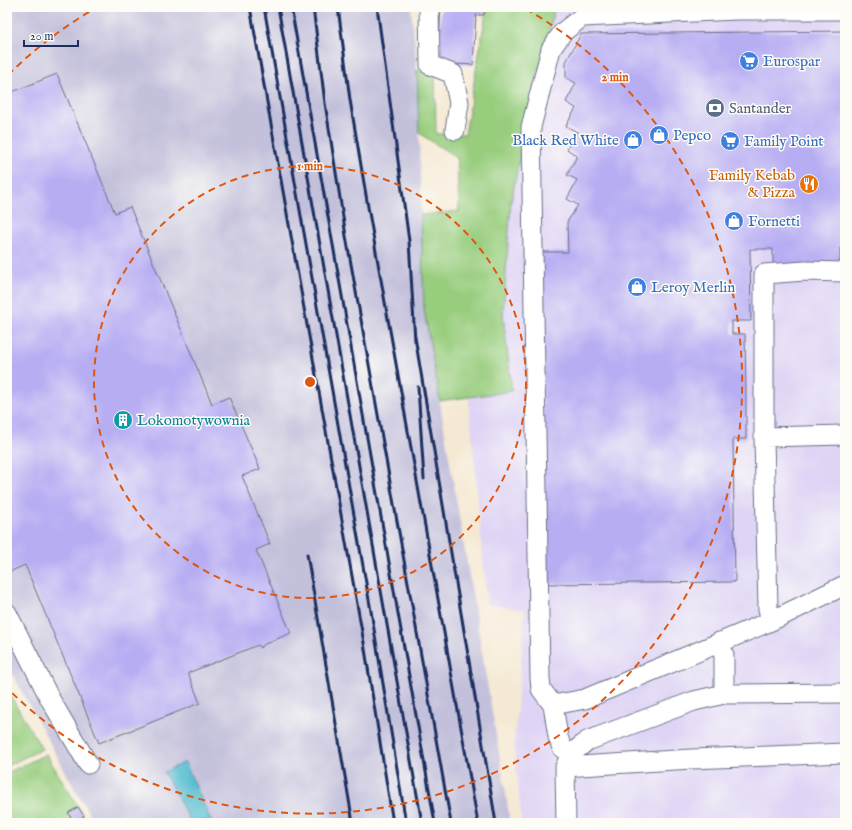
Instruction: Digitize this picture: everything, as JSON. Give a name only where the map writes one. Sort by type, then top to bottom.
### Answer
[{"type":"lane","points":[[429,7],[430,65],[453,74],[459,103],[455,130]]},
{"type":"lane","points":[[566,823],[568,761],[558,737],[552,705],[541,689],[540,678],[531,127],[551,49],[563,32],[582,17],[736,10],[845,10]]},
{"type":"lane","points":[[771,622],[768,609],[764,437],[764,274],[845,272]]},
{"type":"lane","points":[[764,437],[845,435]]},
{"type":"lane","points":[[552,705],[584,699],[719,642],[771,622],[845,585]]},
{"type":"lane","points":[[7,612],[50,699],[88,764]]},
{"type":"lane","points":[[719,642],[724,656],[724,694]]},
{"type":"lane","points":[[568,761],[587,741],[694,701],[724,694],[845,693]]},
{"type":"lane","points":[[568,761],[691,759],[845,753]]},
{"type":"shaded area","points":[[7,7],[411,7],[417,70],[424,309],[510,823],[95,823],[78,795],[7,664]]},
{"type":"shaded area","points":[[551,7],[845,7],[845,823],[522,823],[514,746],[525,610],[487,604],[466,368],[524,72]]},
{"type":"green space","points":[[487,7],[555,7],[530,104],[511,202],[503,315],[512,391],[440,401],[424,309],[421,215],[459,211],[457,158],[419,133],[417,70],[435,76],[436,134],[465,134]]},
{"type":"green space","points":[[7,690],[42,749],[7,766]]},
{"type":"green space","points":[[46,754],[88,823],[7,823],[7,773]]},
{"type":"water","points":[[185,762],[212,823],[191,823],[164,772]]},
{"type":"building","points":[[441,7],[484,7],[484,15],[476,15],[473,65],[438,63]]},
{"type":"building","points":[[845,31],[845,248],[840,248],[840,267],[773,268],[773,249],[750,249],[751,321],[732,321],[732,334],[745,334],[746,393],[746,439],[733,439],[735,582],[545,584],[541,252],[568,252],[567,222],[578,205],[567,199],[577,180],[567,175],[577,156],[567,149],[577,132],[566,126],[576,108],[566,102],[576,83],[566,78],[566,62],[581,34]]},
{"type":"building","name":"Lokomotywownia","points":[[57,74],[115,213],[130,207],[212,404],[229,397],[260,469],[242,476],[270,544],[256,550],[291,633],[265,644],[260,648],[258,645],[188,673],[200,703],[99,743],[25,565],[7,573],[7,94]]},
{"type":"building","points":[[78,807],[84,816],[74,822],[68,813]]},
{"type":"railway","points":[[250,7],[364,643],[393,823]]},
{"type":"railway","points":[[264,7],[371,611],[406,823]]},
{"type":"railway","points":[[278,7],[422,823]]},
{"type":"railway","points":[[291,7],[435,823]]},
{"type":"railway","points":[[313,7],[325,103],[346,236],[451,823]]},
{"type":"railway","points":[[338,7],[350,100],[368,207],[478,823]]},
{"type":"railway","points":[[377,7],[409,241],[415,341]]},
{"type":"railway","points":[[415,337],[496,823]]},
{"type":"railway","points":[[418,387],[424,479]]},
{"type":"railway","points":[[307,554],[353,823]]},
{"type":"place","name":"Eurospar","points":[[749,61]]},
{"type":"place","name":"Santander","points":[[715,108]]},
{"type":"place","name":"Pepco","points":[[659,135]]},
{"type":"place","name":"Black Red White","points":[[633,140]]},
{"type":"place","name":"Family Point","points":[[730,141]]},
{"type":"place","name":"Family Kebab & Pizza","points":[[809,184]]},
{"type":"place","name":"Fornetti","points":[[734,221]]},
{"type":"place","name":"Leroy Merlin","points":[[637,287]]},
{"type":"place","name":"Lokomotywownia","points":[[123,420]]}]
